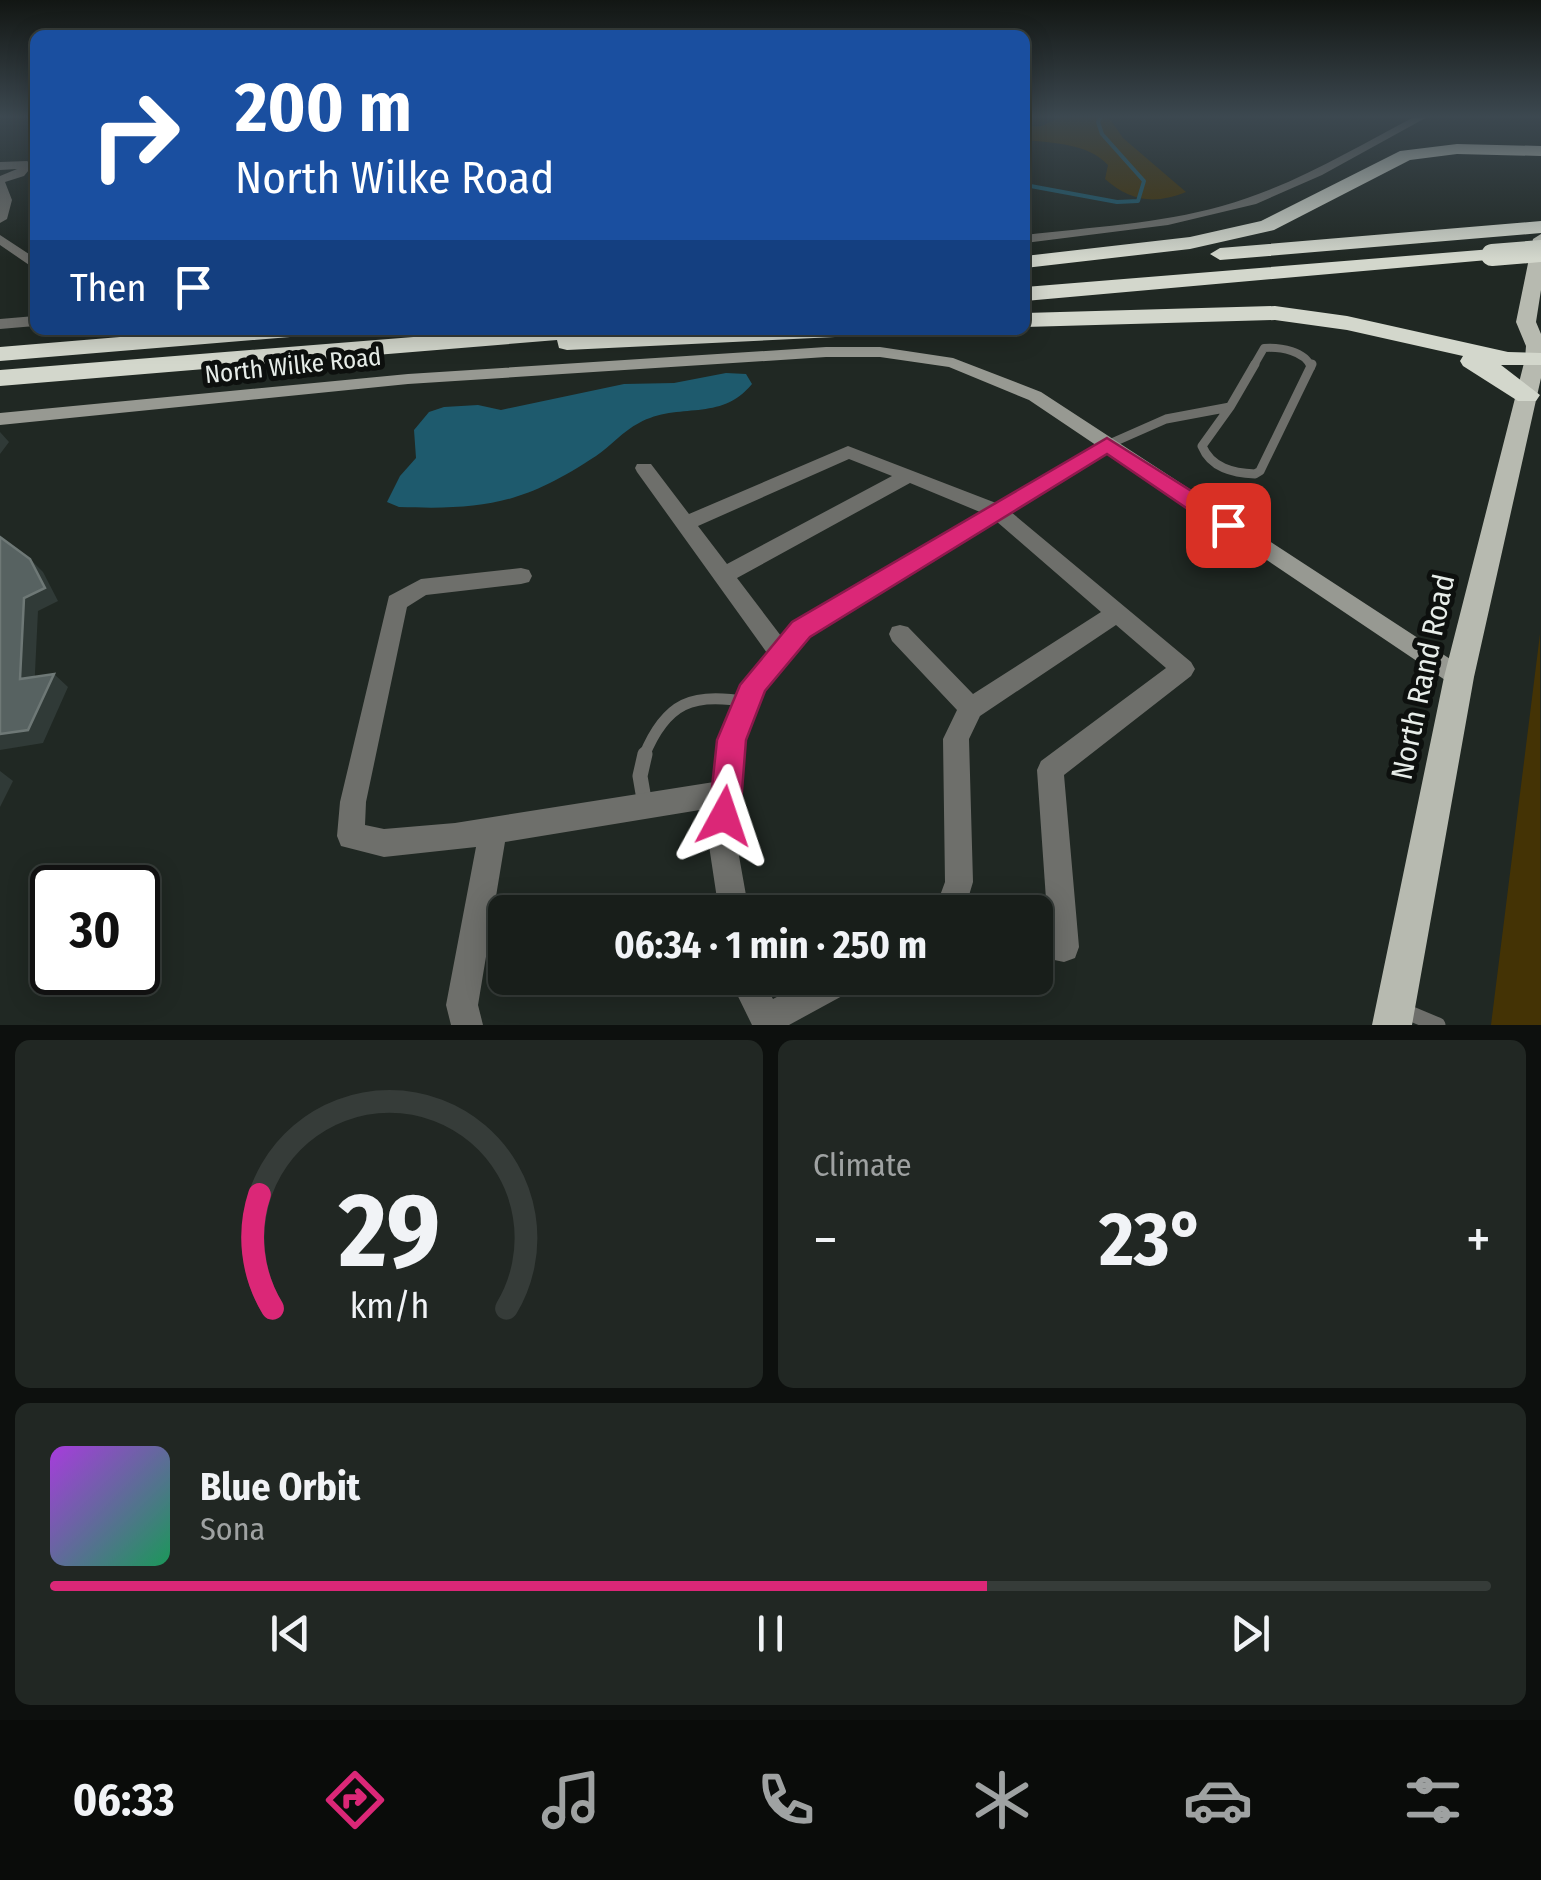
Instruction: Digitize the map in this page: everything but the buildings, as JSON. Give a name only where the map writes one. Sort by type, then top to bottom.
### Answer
[{"type":"highway","points":[[1030,261],[1190,243],[1267,226],[1389,164]]},
{"type":"highway","points":[[1030,270],[1541,227]]},
{"type":"highway","points":[[1030,294],[1541,251]]},
{"type":"highway","points":[[1030,320],[1275,312],[1347,323],[1508,359],[1538,349]]},
{"type":"highway","points":[[0,354],[230,335]]},
{"type":"highway","points":[[0,378],[523,335]]},
{"type":"highway","points":[[484,338],[557,344],[735,335]]},
{"type":"highway","points":[[1408,339],[1492,370],[1526,395]]},
{"type":"main road","name":"North Rand Road","points":[[1394,1016],[1458,677],[1538,349],[1526,322],[1541,239]]},
{"type":"street","points":[[1030,238],[1176,218],[1250,202],[1331,164]]},
{"type":"street","points":[[0,166],[28,165],[0,182],[6,200],[0,219]]},
{"type":"street","points":[[0,240],[30,261]]},
{"type":"street","points":[[8,323],[30,304]]},
{"type":"street","name":"North Wilke Road","points":[[0,419],[408,379],[826,352],[880,352],[953,363],[992,375],[1035,396],[1458,677]]},
{"type":"street","points":[[731,895],[722,839],[726,793],[732,740],[754,685],[801,629],[1107,445]]},
{"type":"street","points":[[685,524],[848,452],[997,511],[1184,669],[1050,770],[1064,947],[1053,945]]},
{"type":"street","points":[[644,468],[780,654]]},
{"type":"street","points":[[724,576],[909,475]]},
{"type":"street","points":[[521,576],[420,587],[397,602],[352,802],[351,836],[384,843],[493,831],[726,793]]},
{"type":"street","points":[[955,895],[959,882],[956,739],[971,708],[1117,612]]},
{"type":"street","points":[[900,634],[971,708]]},
{"type":"street","points":[[467,1025],[462,1005],[493,831]]},
{"type":"street","points":[[754,995],[767,1022],[814,995]]},
{"type":"lane","points":[[1278,347],[1302,355],[1312,364],[1260,471],[1254,474],[1214,464],[1204,456],[1202,446],[1230,408],[1264,348],[1278,347]]},
{"type":"lane","points":[[1107,445],[1170,416],[1230,408]]},
{"type":"lane","points":[[645,806],[640,770],[644,750],[670,716],[690,699],[712,696],[747,702]]},
{"type":"lane","points":[[1394,1016],[1438,1025]]},
{"type":"shaded area","points":[[1153,164],[1186,192],[1163,199],[1133,196],[1105,179],[1108,165]]},
{"type":"shaded area","points":[[1540,634],[1541,1025],[1491,1025]]},
{"type":"water","points":[[726,373],[746,374],[752,384],[740,396],[713,408],[669,413],[639,423],[596,456],[524,494],[456,507],[399,507],[387,502],[400,476],[416,458],[414,430],[429,412],[478,405],[501,410],[624,384],[674,383]]},
{"type":"waterway","points":[[1030,186],[1117,202],[1138,201],[1144,181],[1129,164]]},
{"type":"route","points":[[724,816],[732,740],[754,685],[801,629],[1107,445],[1228,525]]}]
